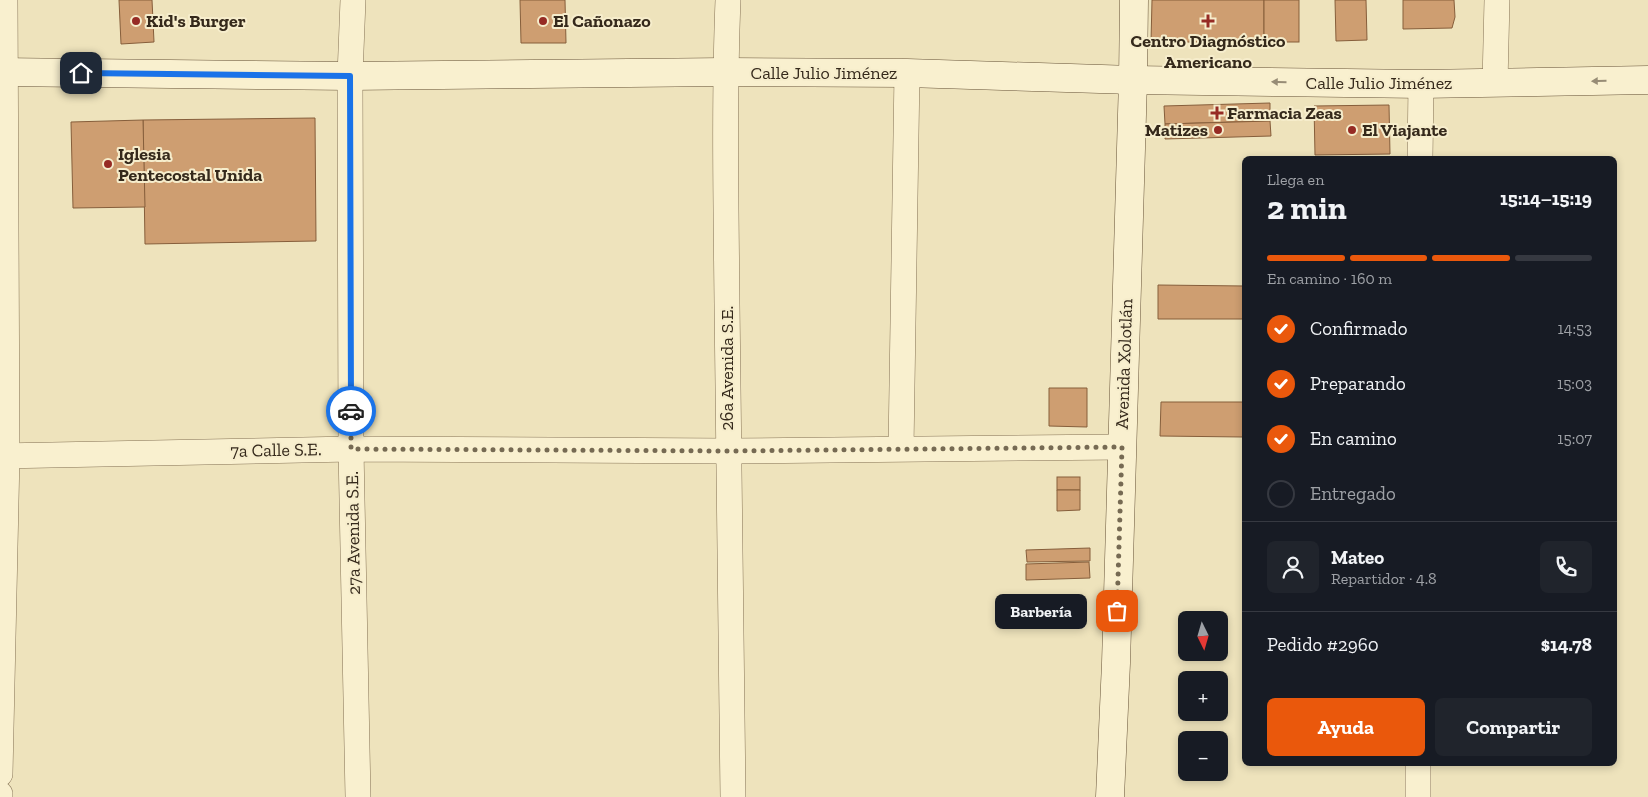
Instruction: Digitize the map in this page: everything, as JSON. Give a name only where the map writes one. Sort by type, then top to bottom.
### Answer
[{"type":"main road","name":"Avenida Xolotlán","points":[[1110,797],[1116,663],[1134,0]]},
{"type":"main road","name":"Calle Julio Jiménez","points":[[2,72],[350,76],[725,72],[907,73],[1133,80],[1420,84],[1648,80]]},
{"type":"street","points":[[0,774],[4,456],[2,72],[5,0]]},
{"type":"street","name":"27a Avenida S.E.","points":[[353,0],[350,76],[351,449],[358,797]]},
{"type":"street","name":"26a Avenida S.E.","points":[[728,0],[725,72],[733,797]]},
{"type":"street","points":[[1495,83],[1497,0]]},
{"type":"street","points":[[901,448],[907,73]]},
{"type":"street","points":[[1420,84],[1420,156]]},
{"type":"street","name":"7a Calle S.E.","points":[[4,456],[351,449],[728,451],[1122,447]]},
{"type":"street","points":[[1418,766],[1418,797]]},
{"type":"building","name":"Kid's Burger","points":[[119,0],[152,0],[154,42],[121,44]]},
{"type":"building","name":"El Cañonazo","points":[[520,0],[565,0],[566,43],[521,43]]},
{"type":"building","name":"Centro Diagnóstico Americano","points":[[1152,0],[1264,0],[1264,42],[1151,42]]},
{"type":"building","points":[[1264,0],[1299,0],[1299,42],[1264,42]]},
{"type":"building","points":[[1335,0],[1366,0],[1367,40],[1336,41]]},
{"type":"building","points":[[1403,0],[1454,0],[1455,17],[1452,28],[1403,29]]},
{"type":"building","name":"Farmacia Zeas","points":[[1270,103],[1270,121],[1165,124],[1164,106]]},
{"type":"building","name":"El Viajante","points":[[1389,105],[1390,154],[1315,155],[1314,106]]},
{"type":"building","points":[[315,118],[316,241],[145,244],[143,120]]},
{"type":"building","name":"Iglesia Pentecostal Unida","points":[[143,120],[145,207],[73,208],[71,122]]},
{"type":"building","name":"Matizes","points":[[1270,121],[1271,136],[1165,139],[1165,124]]},
{"type":"building","points":[[1158,285],[1242,286],[1242,319],[1158,319]]},
{"type":"building","points":[[1049,388],[1087,388],[1087,427],[1049,426]]},
{"type":"building","points":[[1161,402],[1242,402],[1242,437],[1160,436]]},
{"type":"building","points":[[1057,477],[1080,477],[1080,490],[1057,490]]},
{"type":"building","points":[[1057,490],[1080,490],[1080,510],[1057,511]]},
{"type":"building","points":[[1090,548],[1090,561],[1027,562],[1026,550]]},
{"type":"building","points":[[1089,562],[1090,578],[1026,580],[1026,564]]},
{"type":"building","points":[[1082,597],[1083,620],[1021,622],[1020,599]]},
{"type":"way so far","points":[[351,411],[351,449],[728,451],[1122,447],[1117,611]]},
{"type":"place","name":"Kid's Burger","points":[[136,21]]},
{"type":"place","name":"El Cañonazo","points":[[543,21]]},
{"type":"place","name":"Centro Diagnóstico Americano","points":[[1208,21]]},
{"type":"place","name":"Farmacia Zeas","points":[[1217,113]]},
{"type":"place","name":"Matizes","points":[[1218,130]]},
{"type":"place","name":"El Viajante","points":[[1352,130]]},
{"type":"place","name":"Iglesia Pentecostal Unida","points":[[108,164]]},
{"type":"place","name":"Barbería","points":[[1117,611]]},
{"type":"route","points":[[81,73],[350,76],[351,411]]}]
